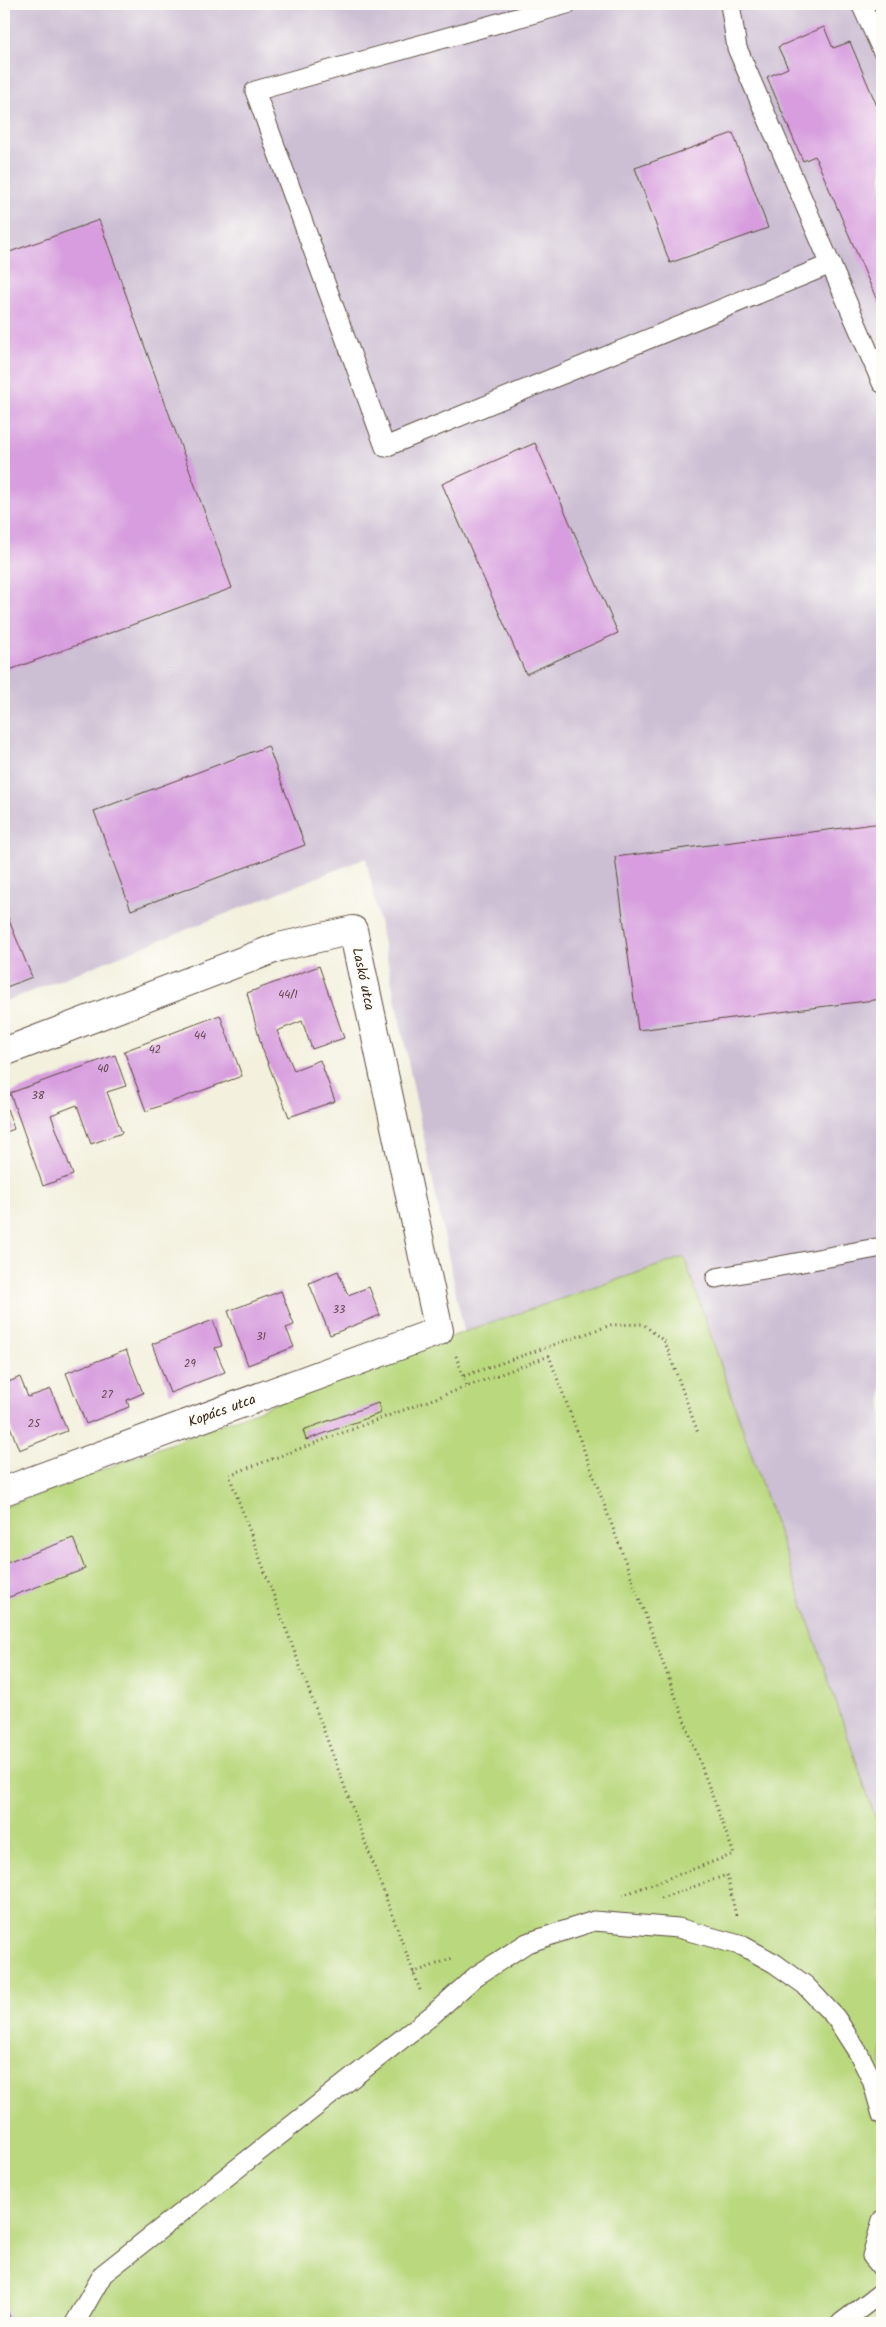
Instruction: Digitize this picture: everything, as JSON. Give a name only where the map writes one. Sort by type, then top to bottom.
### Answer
[{"type":"street","name":"Laskó utca","points":[[4,1052],[279,947],[353,930],[439,1331]]},
{"type":"street","name":"Kopács utca","points":[[4,1491],[439,1331]]},
{"type":"lane","points":[[567,4],[255,92],[384,447],[830,264]]},
{"type":"lane","points":[[730,4],[738,48],[882,383]]},
{"type":"lane","points":[[861,4],[882,50]]},
{"type":"lane","points":[[716,1278],[882,1247]]},
{"type":"lane","points":[[75,2323],[103,2274],[432,2016],[476,1976],[527,1943],[594,1921],[678,1928],[743,1946],[774,1963],[805,1986],[836,2018],[859,2054],[872,2080],[882,2115]]},
{"type":"lane","points":[[882,2220],[872,2256],[882,2268]]},
{"type":"lane","points":[[841,2323],[882,2292]]},
{"type":"path","points":[[464,1376],[611,1325],[642,1324],[665,1342],[698,1433]]},
{"type":"path","points":[[455,1354],[467,1387]]},
{"type":"path","points":[[432,2016],[413,1973],[229,1475],[550,1356],[734,1854],[615,1898]]},
{"type":"path","points":[[413,1973],[459,1956]]},
{"type":"shaded area","points":[[4,4],[882,4],[882,1837],[684,1257],[464,1332],[366,858],[4,1002]]},
{"type":"green space","points":[[684,1257],[882,1837],[882,2323],[4,2323],[4,1507],[464,1332]]},
{"type":"building","points":[[824,27],[833,48],[850,42],[882,118],[882,127],[878,129],[882,140],[882,312],[815,156],[803,161],[767,77],[788,68],[778,47]]},
{"type":"building","points":[[733,133],[768,228],[670,263],[635,168]]},
{"type":"building","points":[[99,220],[232,588],[4,672],[4,254]]},
{"type":"building","points":[[535,443],[618,633],[526,674],[442,484]]},
{"type":"building","points":[[268,746],[305,845],[131,910],[94,811]]},
{"type":"building","points":[[882,823],[882,999],[638,1030],[615,857]]},
{"type":"building","points":[[4,908],[32,977],[4,988]]},
{"type":"building","points":[[319,966],[344,1038],[312,1049],[302,1021],[277,1031],[294,1070],[320,1060],[335,1101],[289,1117],[262,1048],[247,993]]},
{"type":"building","points":[[220,1015],[242,1076],[146,1111],[124,1051]]},
{"type":"building","points":[[115,1055],[126,1086],[107,1092],[122,1133],[91,1144],[77,1105],[51,1115],[73,1175],[43,1186],[10,1093]]},
{"type":"building","points":[[4,1100],[14,1129],[4,1133]]},
{"type":"building","points":[[338,1271],[348,1295],[369,1287],[380,1315],[330,1335],[309,1283]]},
{"type":"building","points":[[281,1291],[294,1325],[286,1328],[294,1347],[248,1365],[228,1311]]},
{"type":"building","points":[[213,1320],[222,1346],[215,1348],[225,1372],[170,1393],[152,1344]]},
{"type":"building","points":[[126,1350],[143,1393],[127,1400],[129,1407],[86,1424],[66,1373]]},
{"type":"building","points":[[20,1377],[28,1397],[51,1389],[67,1431],[19,1450],[4,1410],[4,1384]]},
{"type":"building","points":[[378,1403],[381,1413],[306,1440],[303,1430]]},
{"type":"building","points":[[73,1538],[85,1569],[4,1599],[4,1564]]},
{"type":"building","points":[[4,2303],[12,2323],[4,2323]]}]
